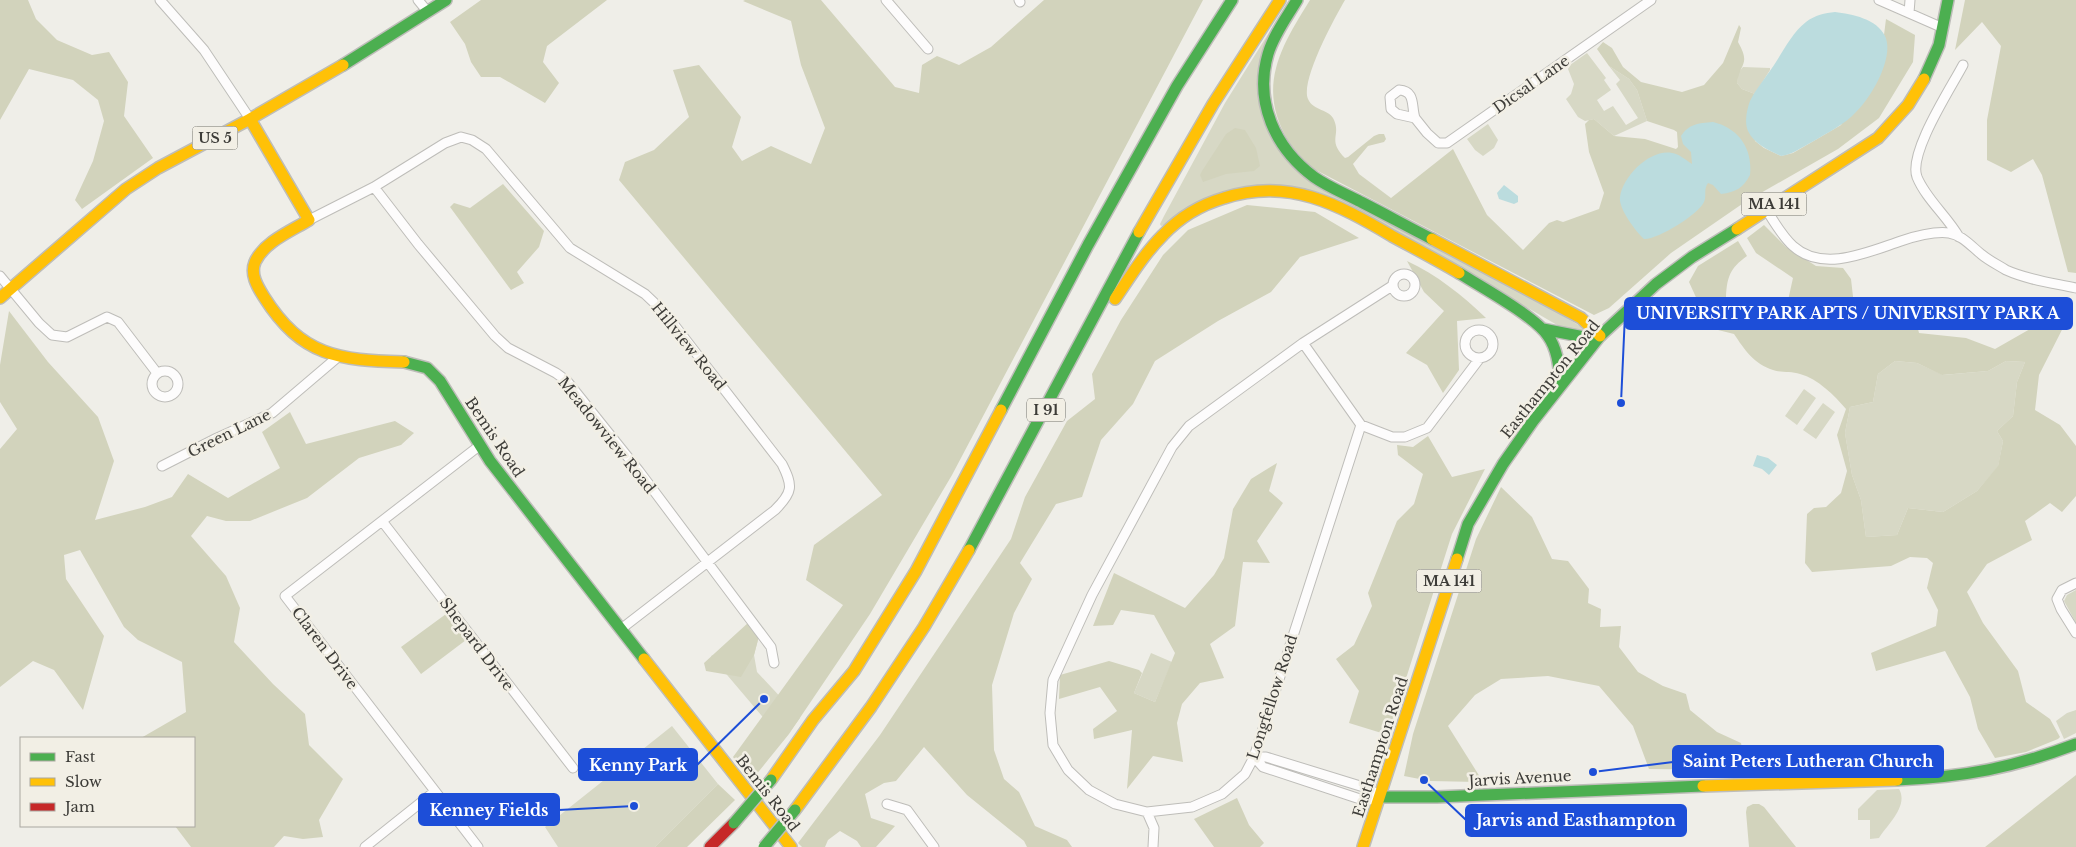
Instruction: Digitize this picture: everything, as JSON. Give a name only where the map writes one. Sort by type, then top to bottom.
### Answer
[{"type":"main road","name":"US 5","points":[[0,298],[101,208],[126,189],[158,168],[250,119],[349,61],[446,0]]},
{"type":"main road","name":"I 91","points":[[710,847],[734,823],[771,780],[813,720],[854,671],[916,571],[1088,245],[1177,86],[1232,0]]},
{"type":"main road","name":"I 91","points":[[764,847],[795,810],[871,707],[924,626],[983,526],[1146,222],[1208,112],[1280,0]]},
{"type":"main road","points":[[1297,0],[1271,46],[1264,81],[1268,116],[1276,135],[1288,155],[1316,178],[1581,318],[1600,336]]},
{"type":"main road","name":"Easthampton Road","points":[[1363,847],[1468,524],[1503,464],[1600,336],[1656,284],[1766,209],[1840,164],[1878,138],[1908,105],[1920,86],[1938,45],[1948,0]]},
{"type":"main road","points":[[250,119],[309,220]]},
{"type":"main road","points":[[1068,369],[1137,266],[1166,230],[1190,212],[1210,202],[1258,190],[1306,195],[1337,206],[1480,286],[1543,329],[1584,337],[1600,336]]},
{"type":"main road","name":"Bemis Road","points":[[309,220],[267,247],[255,260],[253,275],[264,295],[284,323],[307,343],[339,356],[375,362],[413,363],[431,370],[444,386],[479,446],[791,847]]},
{"type":"main road","points":[[1543,329],[1555,349],[1561,385]]},
{"type":"main road","name":"Jarvis Avenue","points":[[1380,797],[1437,797],[1815,781],[1904,781],[1966,776],[2000,770],[2076,744]]},
{"type":"street","points":[[160,0],[204,50],[250,119]]},
{"type":"street","points":[[418,0],[427,11]]},
{"type":"street","points":[[886,0],[928,49]]},
{"type":"street","name":"Dicsal Lane","points":[[1415,118],[1438,143],[1447,143],[1651,0]]},
{"type":"street","points":[[1879,0],[1943,28]]},
{"type":"street","points":[[1909,13],[1910,0]]},
{"type":"street","points":[[1959,237],[1918,180],[1916,163],[1929,127],[1963,65]]},
{"type":"street","name":"Hillview Road","points":[[309,220],[374,187],[445,143],[461,138],[472,140],[486,149],[570,248],[645,294],[665,313],[782,464],[791,482],[789,493],[775,510],[621,628]]},
{"type":"street","name":"Meadowview Road","points":[[374,187],[418,244],[495,336],[508,348],[556,373],[567,381],[605,427],[709,562],[771,647],[774,663]]},
{"type":"street","points":[[1766,209],[1792,245],[1809,255],[1823,259],[1853,256],[1929,234],[1951,233],[1982,255],[2011,272],[2076,288]]},
{"type":"street","points":[[0,276],[52,336],[67,336],[107,318],[118,322],[157,373]]},
{"type":"street","name":"Longfellow Road","points":[[1361,425],[1254,757],[1245,774],[1222,794],[1192,807],[1147,812],[1115,804],[1089,790],[1068,770],[1053,745],[1050,713],[1052,680],[1092,595],[1172,447],[1189,426],[1303,343],[1392,286]]},
{"type":"street","points":[[1303,343],[1361,425],[1392,437],[1405,437],[1427,428],[1480,358]]},
{"type":"street","name":"Green Lane","points":[[162,466],[272,413],[339,356]]},
{"type":"street","name":"Claren Drive","points":[[478,847],[285,596],[479,446]]},
{"type":"street","name":"Shepard Drive","points":[[382,521],[573,768]]},
{"type":"street","points":[[2076,583],[2062,590],[2058,596],[2058,604],[2076,633]]},
{"type":"street","points":[[1254,757],[1266,757],[1370,788],[1380,797]]},
{"type":"street","points":[[1254,757],[1263,767],[1366,801],[1380,797]]},
{"type":"street","points":[[1304,780],[1308,770]]},
{"type":"street","points":[[365,847],[434,792]]},
{"type":"street","points":[[887,804],[908,810],[934,847]]},
{"type":"street","points":[[1147,812],[1154,828],[1153,847]]},
{"type":"green space","points":[[0,0],[28,0],[36,19],[57,40],[92,55],[109,52],[128,82],[124,116],[153,158],[82,209],[75,200],[93,161],[104,121],[98,100],[73,80],[29,69],[0,120]]},
{"type":"green space","points":[[481,0],[607,0],[547,46],[543,62],[559,83],[545,103],[500,77],[481,77],[471,62],[465,44],[450,22]]},
{"type":"green space","points":[[821,0],[895,87],[919,93],[922,65],[937,56],[959,65],[991,47],[1044,0],[1203,0],[952,475],[870,614],[789,734],[751,781],[733,757],[843,605],[806,580],[814,545],[882,495],[619,180],[625,162],[654,150],[689,117],[673,70],[699,65],[741,117],[732,147],[742,161],[771,146],[811,164],[825,128],[801,65],[791,21],[743,1]]},
{"type":"green space","points":[[1310,0],[1345,0],[1320,49],[1309,78],[1307,90],[1310,103],[1332,116],[1336,125],[1335,142],[1345,158],[1374,136],[1384,134],[1386,139],[1384,142],[1368,146],[1353,164],[1359,174],[1391,198],[1453,149],[1487,215],[1523,250],[1549,223],[1557,220],[1563,222],[1599,209],[1604,193],[1589,152],[1585,124],[1589,120],[1594,119],[1614,136],[1645,139],[1676,149],[1678,147],[1677,132],[1647,121],[1637,90],[1629,79],[1609,66],[1597,49],[1603,42],[1612,48],[1623,67],[1641,82],[1682,92],[1704,85],[1723,63],[1739,25],[1741,28],[1738,42],[1744,55],[1744,63],[1737,83],[1742,89],[1755,94],[1751,100],[1755,141],[1764,148],[1781,156],[1793,153],[1841,125],[1886,40],[1884,35],[1886,19],[1915,35],[1913,62],[1879,118],[1838,149],[1745,202],[1671,253],[1609,308],[1594,315],[1312,168],[1297,152],[1289,142],[1279,122],[1274,104],[1273,86],[1281,52]]},
{"type":"green space","points":[[1965,0],[2076,0],[2076,273],[2068,272],[2042,175],[2033,159],[2011,172],[1987,160],[1987,120],[2001,46],[1982,22],[1955,50]]},
{"type":"green space","points":[[1280,15],[1265,52],[1278,148],[1580,326],[1587,333],[1564,329],[1438,256],[1272,185],[1161,226],[1160,224],[1164,216],[1225,103]]},
{"type":"green space","points":[[1587,53],[1606,78],[1604,80],[1611,90],[1597,100],[1604,111],[1613,106],[1626,125],[1638,118],[1616,84],[1620,80],[1609,66],[1629,79],[1637,90],[1647,121],[1614,136],[1594,119],[1585,121],[1578,117],[1566,99],[1571,94],[1574,84],[1568,69],[1570,65]]},
{"type":"green space","points":[[1743,67],[1770,68],[1755,94],[1742,89],[1737,83],[1738,73]]},
{"type":"green space","points":[[1488,124],[1498,140],[1494,148],[1483,156],[1475,150],[1467,139]]},
{"type":"green space","points":[[1235,128],[1245,130],[1256,148],[1260,166],[1254,171],[1226,174],[1203,182],[1200,175],[1202,171],[1226,134]]},
{"type":"green space","points":[[503,184],[544,231],[539,247],[517,272],[524,283],[511,290],[450,207],[454,203],[470,208]]},
{"type":"green space","points":[[1247,205],[1315,212],[1359,238],[1300,257],[1271,292],[1218,321],[1155,361],[1133,404],[1101,440],[1082,497],[1056,504],[1020,563],[1032,579],[1014,613],[992,685],[994,750],[1004,779],[1019,792],[1035,826],[1067,840],[1072,847],[1027,847],[1024,841],[967,795],[924,747],[896,781],[884,783],[865,794],[871,818],[895,826],[876,847],[861,847],[857,841],[840,831],[828,840],[825,847],[802,847],[798,843],[880,735],[1011,539],[1025,497],[1067,421],[1095,399],[1092,374],[1121,320],[1163,255],[1188,230]]},
{"type":"green space","points":[[1764,225],[1786,247],[1816,266],[1843,268],[1851,279],[1856,323],[1896,317],[1915,317],[1919,333],[1966,338],[1995,349],[2060,312],[2069,316],[2039,375],[2035,410],[2060,425],[2076,446],[2076,496],[2062,512],[2050,503],[2025,521],[2032,540],[1987,564],[1967,592],[1983,623],[2018,671],[2026,702],[2050,719],[2060,737],[2058,739],[2026,752],[1995,758],[1978,729],[1970,697],[1945,651],[1876,671],[1871,653],[1936,626],[1938,610],[1927,588],[1933,563],[1927,558],[1910,557],[1891,566],[1812,572],[1805,563],[1807,514],[1814,508],[1826,507],[1841,493],[1847,471],[1837,435],[1846,409],[1831,393],[1807,376],[1776,371],[1766,367],[1750,355],[1734,334],[1710,328],[1689,282],[1698,266],[1738,241],[1747,256],[1730,274],[1726,297],[1743,309],[1771,317],[1787,305],[1793,278],[1756,253],[1747,238]],"holes":[[[1895,361],[1917,363],[1942,375],[1988,371],[2006,361],[2025,362],[2017,382],[2013,416],[1997,431],[2003,441],[1998,466],[1977,491],[1943,512],[1908,508],[1897,535],[1866,537],[1861,500],[1852,475],[1845,433],[1850,407],[1873,402],[1878,374]]]},
{"type":"green space","points":[[1407,261],[1449,286],[1486,318],[1457,321],[1459,370],[1443,393],[1427,365],[1406,353],[1444,311],[1424,292]]},
{"type":"green space","points":[[9,311],[48,362],[98,417],[114,461],[95,520],[145,507],[172,497],[188,474],[228,498],[280,468],[262,432],[290,412],[306,444],[395,421],[414,433],[401,445],[359,458],[307,498],[250,521],[226,521],[207,516],[191,536],[226,576],[240,608],[234,642],[273,684],[305,714],[309,745],[343,779],[319,820],[323,837],[303,839],[284,836],[274,847],[191,847],[176,827],[195,827],[195,737],[143,737],[186,712],[182,662],[138,640],[124,627],[80,550],[64,555],[66,579],[104,636],[83,710],[54,670],[33,661],[0,687],[0,449],[17,429],[0,402],[0,365]]},
{"type":"green space","points":[[1895,361],[1917,363],[1943,375],[1988,371],[2006,361],[2025,362],[2017,382],[2013,416],[1997,431],[2003,441],[1998,467],[1977,491],[1943,512],[1908,508],[1897,535],[1866,537],[1861,500],[1852,475],[1845,433],[1850,407],[1873,402],[1878,374]]},
{"type":"green space","points":[[1804,389],[1816,398],[1797,425],[1785,416]]},
{"type":"green space","points":[[1823,403],[1835,412],[1816,439],[1803,430]]},
{"type":"green space","points":[[1428,436],[1452,477],[1485,469],[1452,534],[1388,735],[1349,723],[1359,691],[1336,659],[1354,645],[1372,606],[1368,593],[1397,521],[1414,504],[1423,474],[1398,455],[1397,445],[1413,447]]},
{"type":"green space","points":[[1277,463],[1269,491],[1283,503],[1257,541],[1270,563],[1243,562],[1235,626],[1210,644],[1224,678],[1200,683],[1182,704],[1177,723],[1183,762],[1153,756],[1127,789],[1132,730],[1094,739],[1093,729],[1117,711],[1100,687],[1059,699],[1060,675],[1109,661],[1139,670],[1142,673],[1134,693],[1155,702],[1175,653],[1154,615],[1121,610],[1113,625],[1093,626],[1114,573],[1185,608],[1214,575],[1224,558],[1233,509],[1251,479]]},
{"type":"green space","points":[[1501,487],[1532,517],[1552,559],[1568,561],[1589,589],[1588,603],[1601,609],[1600,627],[1621,626],[1619,647],[1638,672],[1663,686],[1686,694],[1690,710],[1717,732],[1741,743],[1746,770],[1649,769],[1633,726],[1599,686],[1548,676],[1501,679],[1475,695],[1448,726],[1480,777],[1478,782],[1430,781],[1404,776],[1413,734],[1476,539]]},
{"type":"green space","points":[[2076,590],[2076,623],[2064,601],[2067,595]]},
{"type":"green space","points":[[446,614],[466,640],[421,674],[401,647]]},
{"type":"green space","points":[[749,622],[759,636],[754,655],[741,677],[706,671],[704,663]]},
{"type":"green space","points":[[759,636],[754,655],[757,672],[800,718],[783,741],[711,656]]},
{"type":"green space","points":[[1151,653],[1172,662],[1155,702],[1134,693]]},
{"type":"green space","points":[[2076,710],[2076,733],[2064,739],[2056,721],[2067,713]]},
{"type":"green space","points":[[672,726],[718,784],[655,847],[558,847],[545,827]]},
{"type":"green space","points":[[2076,775],[2076,847],[1985,847]]},
{"type":"green space","points":[[718,784],[735,800],[687,847],[655,847]]},
{"type":"green space","points":[[1899,789],[1901,802],[1896,815],[1879,838],[1870,839],[1870,820],[1858,820],[1858,809],[1877,790]]},
{"type":"green space","points":[[1237,798],[1249,825],[1264,843],[1260,847],[1214,847],[1194,819]]},
{"type":"green space","points":[[1759,804],[1764,807],[1796,847],[1749,847],[1746,812],[1747,807]]},
{"type":"water","points":[[1835,12],[1863,18],[1881,30],[1885,36],[1887,55],[1880,77],[1862,106],[1846,121],[1801,148],[1781,156],[1758,143],[1748,131],[1746,120],[1750,101],[1801,26],[1816,16]]},
{"type":"water","points":[[1713,122],[1730,129],[1742,141],[1749,156],[1750,175],[1745,183],[1735,191],[1721,194],[1713,185],[1708,183],[1701,207],[1667,231],[1644,239],[1632,226],[1620,202],[1622,189],[1626,181],[1639,166],[1655,155],[1672,153],[1692,164],[1691,152],[1683,144],[1681,136],[1694,125]]},
{"type":"water","points":[[1504,185],[1518,196],[1518,202],[1514,204],[1499,199],[1497,193]]},
{"type":"water","points":[[1757,455],[1768,458],[1777,465],[1769,475],[1762,469],[1753,466]]},
{"type":"traffic: fast","points":[[343,65],[446,0]]},
{"type":"traffic: fast","points":[[1001,410],[1088,245],[1177,86],[1232,0]]},
{"type":"traffic: fast","points":[[1297,0],[1274,40],[1268,54],[1264,72],[1266,106],[1271,123],[1279,138],[1300,165],[1319,181],[1432,239]]},
{"type":"traffic: fast","points":[[1924,79],[1939,45],[1948,0]]},
{"type":"traffic: fast","points":[[1457,559],[1468,524],[1503,464],[1533,421],[1600,336],[1656,284],[1692,257],[1737,229]]},
{"type":"traffic: fast","points":[[969,550],[1139,232]]},
{"type":"traffic: fast","points":[[1459,273],[1507,302],[1542,328],[1554,347],[1558,359],[1561,385]]},
{"type":"traffic: fast","points":[[1543,329],[1584,337],[1600,336]]},
{"type":"traffic: fast","points":[[404,362],[427,368],[440,381],[490,461],[644,659]]},
{"type":"traffic: fast","points":[[1897,780],[1921,779],[1988,770],[2031,759],[2076,744]]},
{"type":"traffic: fast","points":[[734,823],[771,780]]},
{"type":"traffic: fast","points":[[1380,797],[1437,797],[1703,786]]},
{"type":"traffic: fast","points":[[764,847],[795,810]]},
{"type":"traffic: slow","points":[[1139,232],[1213,104],[1280,0]]},
{"type":"traffic: slow","points":[[0,298],[126,189],[158,168],[250,119],[343,65]]},
{"type":"traffic: slow","points":[[1737,229],[1878,138],[1908,105],[1924,79]]},
{"type":"traffic: slow","points":[[250,119],[309,220],[271,243],[259,255],[253,271],[264,297],[278,317],[293,332],[308,343],[324,351],[360,359],[404,362]]},
{"type":"traffic: slow","points":[[1115,299],[1156,242],[1183,217],[1207,204],[1247,192],[1291,192],[1332,204],[1372,224],[1459,273]]},
{"type":"traffic: slow","points":[[1432,239],[1581,318],[1600,336]]},
{"type":"traffic: slow","points":[[771,780],[813,720],[854,671],[916,571],[1001,410]]},
{"type":"traffic: slow","points":[[795,810],[871,707],[924,627],[969,550]]},
{"type":"traffic: slow","points":[[1363,847],[1457,559]]},
{"type":"traffic: slow","points":[[644,659],[791,847]]},
{"type":"traffic: slow","points":[[1703,786],[1897,780]]},
{"type":"traffic: jam","points":[[710,847],[734,823]]},
{"type":"place","name":"UNIVERSITY PARK APTS / UNIVERSITY PARK A","points":[[1621,403]]},
{"type":"place","name":"Kenny Park","points":[[764,699]]},
{"type":"place","name":"Saint Peters Lutheran Church","points":[[1593,772]]},
{"type":"place","name":"Jarvis and Easthampton","points":[[1424,780]]},
{"type":"place","name":"Kenney Fields","points":[[634,806]]}]
